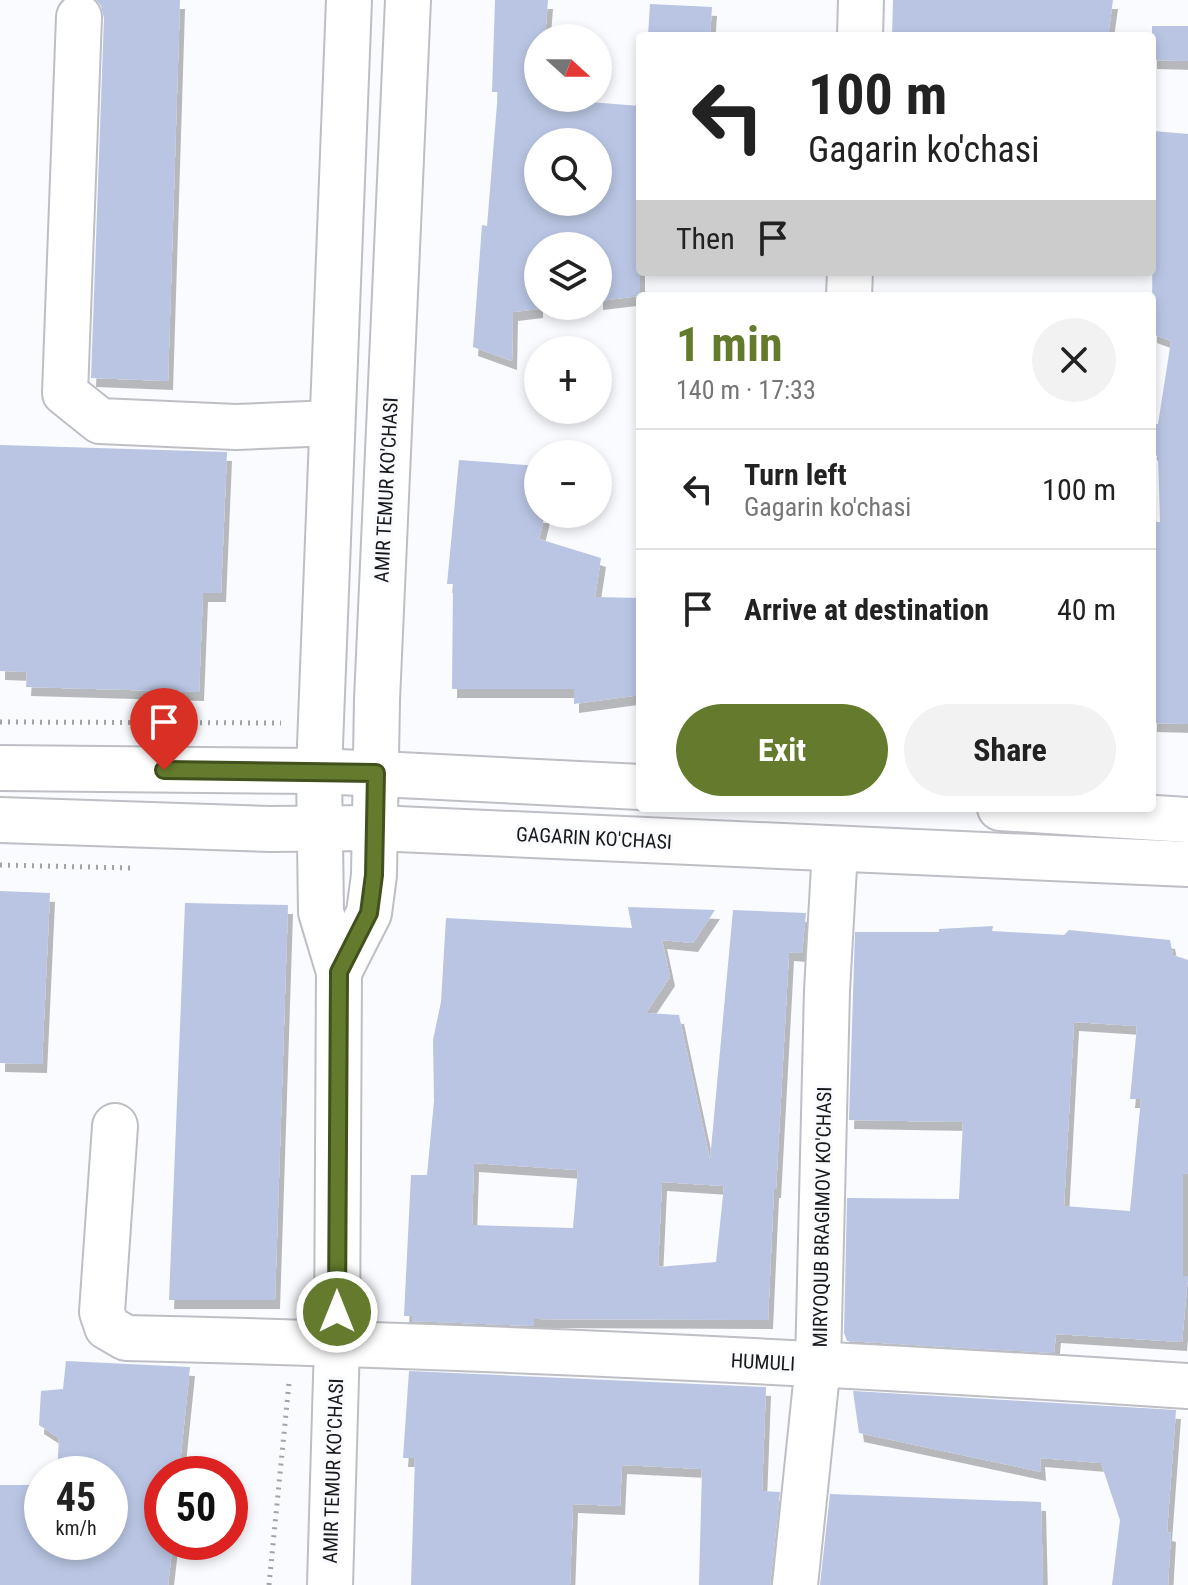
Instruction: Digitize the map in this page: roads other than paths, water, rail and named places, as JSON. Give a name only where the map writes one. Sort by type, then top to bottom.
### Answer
[{"type":"main road","name":"AMIR TEMUR KO'CHASI","points":[[330,1585],[337,1343],[339,972],[321,912],[319,771],[349,0]]},
{"type":"main road","name":"AMIR TEMUR KO'CHASI","points":[[339,972],[369,913],[374,875],[377,700],[408,0]]},
{"type":"main road","points":[[860,32],[861,0]]},
{"type":"main road","points":[[79,17],[65,393],[100,421],[236,427],[332,423]]},
{"type":"main road","points":[[0,768],[319,771],[636,787]]},
{"type":"main road","points":[[1063,812],[1188,820]]},
{"type":"main road","name":"GAGARIN KO'CHASI","points":[[0,820],[375,828],[1188,864]]},
{"type":"main road","name":"MIRYOQUB BRAGIMOV KO'CHASI","points":[[795,1585],[818,1364],[827,990],[835,849]]},
{"type":"main road","name":"HUMULI","points":[[115,1126],[102,1312],[107,1327],[126,1338],[337,1343],[818,1364],[1188,1386]]}]
